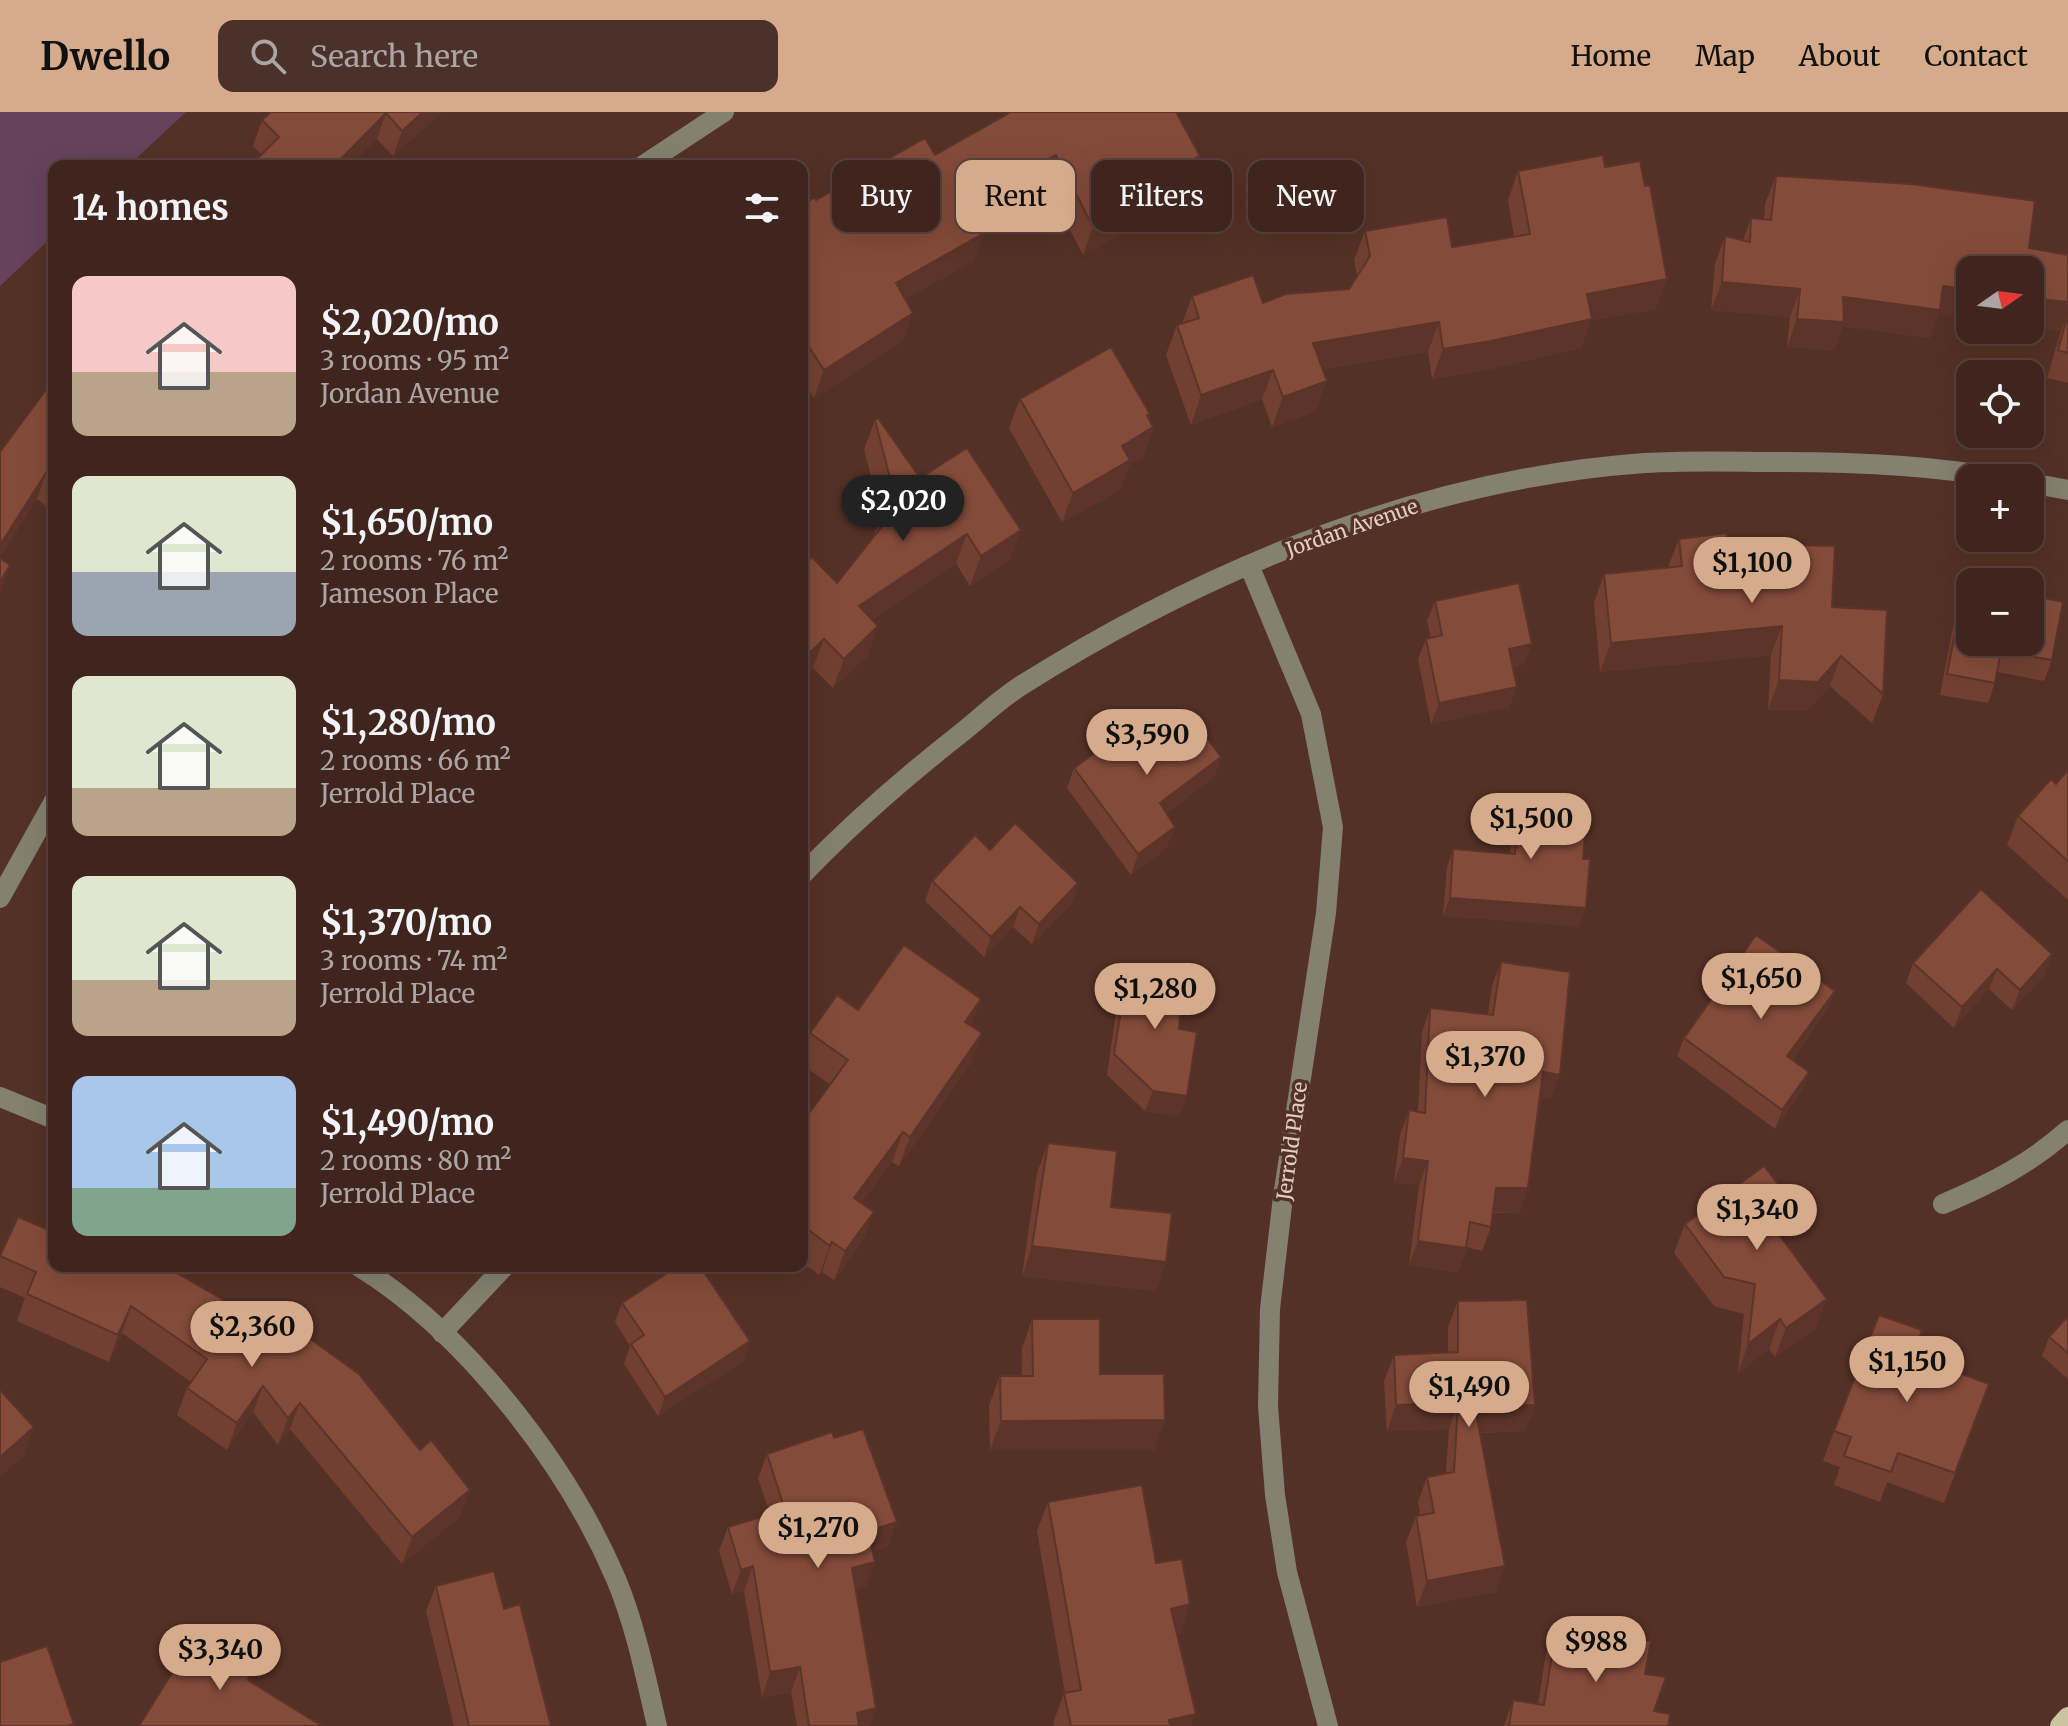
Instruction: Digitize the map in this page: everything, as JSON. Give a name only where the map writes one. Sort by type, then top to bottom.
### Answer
[{"type":"main road","points":[[2060,1726],[2068,1717]]},
{"type":"street","points":[[651,160],[724,112]]},
{"type":"street","name":"Jordan Avenue","points":[[808,869],[837,838],[915,769],[1019,686],[1129,625],[1249,565],[1441,498],[1540,478],[1643,463],[1860,462],[1956,473]]},
{"type":"street","points":[[2044,486],[2068,490]]},
{"type":"street","name":"Jerrold Place","points":[[1249,565],[1311,714],[1333,827],[1326,913],[1283,1197],[1270,1309],[1268,1406],[1275,1495],[1287,1572],[1328,1726]]},
{"type":"street","points":[[0,898],[48,812]]},
{"type":"street","points":[[0,1097],[48,1117]]},
{"type":"street","points":[[1943,1204],[1998,1181],[2037,1157],[2068,1130]]},
{"type":"street","points":[[366,1272],[442,1333],[508,1405],[579,1505],[617,1581],[657,1726]]},
{"type":"street","points":[[442,1333],[499,1272]]},
{"type":"shaded area","points":[[0,112],[186,112],[134,160],[48,160],[48,241],[0,286]]},
{"type":"building","points":[[271,112],[423,112],[402,131],[386,113],[340,160],[256,160],[279,137],[262,120]]},
{"type":"building","points":[[1011,112],[1176,112],[1200,156],[1192,160],[1091,160],[1091,223],[1075,192],[1075,160],[1059,160],[1056,155],[1047,160],[956,160],[956,232],[984,233],[896,283],[913,313],[824,370],[808,345],[808,201],[832,191],[832,232],[940,232],[940,160],[886,160],[925,138],[935,155]]},
{"type":"building","points":[[1603,155],[1605,167],[1640,161],[1645,186],[1650,185],[1667,279],[1587,294],[1592,319],[1491,341],[1443,349],[1439,322],[1313,343],[1327,381],[1283,397],[1273,370],[1201,395],[1177,325],[1199,318],[1192,296],[1253,275],[1263,303],[1286,294],[1349,289],[1370,256],[1365,231],[1447,217],[1452,247],[1530,234],[1518,171]]},
{"type":"building","points":[[1776,176],[1911,184],[2035,201],[2029,248],[2068,255],[2068,302],[2044,299],[2044,256],[1956,256],[1956,288],[1943,286],[1940,310],[1843,297],[1844,322],[1797,319],[1800,289],[1722,282],[1725,236],[1750,242],[1751,218],[1771,220]]},
{"type":"building","points":[[2068,314],[2068,353],[2058,350]]},
{"type":"building","points":[[1111,347],[1150,414],[1147,415],[1153,427],[1122,446],[1130,460],[1073,493],[1020,399]]},
{"type":"building","points":[[48,387],[48,474],[46,473],[0,545],[0,452]]},
{"type":"building","points":[[878,418],[920,478],[967,448],[1021,530],[981,556],[967,534],[859,606],[878,626],[844,659],[824,639],[808,654],[808,561],[812,557],[837,583],[891,515],[884,505],[895,498],[875,420]]},
{"type":"building","points":[[1727,533],[1728,543],[1835,546],[1832,607],[1887,610],[1883,694],[1841,656],[1818,682],[1779,680],[1782,626],[1611,643],[1604,574],[1682,566],[1679,539]]},
{"type":"building","points":[[0,558],[10,565],[0,582]]},
{"type":"building","points":[[1519,583],[1532,644],[1509,649],[1517,687],[1439,703],[1426,639],[1442,635],[1435,601]]},
{"type":"building","points":[[2044,598],[2063,602],[2052,660],[2029,656],[2044,656]]},
{"type":"building","points":[[1956,628],[1956,656],[2000,656],[1995,683],[1947,674]]},
{"type":"building","points":[[1188,712],[1221,757],[1160,803],[1175,827],[1138,854],[1074,768],[1125,731],[1136,745]]},
{"type":"building","points":[[2068,770],[2068,861],[2018,816],[2051,779],[2056,784]]},
{"type":"building","points":[[1520,799],[1588,804],[1583,859],[1590,859],[1586,908],[1450,898],[1453,849],[1515,854]]},
{"type":"building","points":[[1015,823],[1078,883],[1039,924],[1020,907],[991,937],[932,881],[975,835],[990,850]]},
{"type":"building","points":[[1981,889],[2052,954],[2020,990],[1997,969],[1962,1007],[1913,963]]},
{"type":"building","points":[[1756,935],[1835,991],[1787,1056],[1809,1072],[1782,1110],[1684,1038]]},
{"type":"building","points":[[904,945],[981,999],[965,1022],[982,1033],[910,1137],[903,1132],[854,1198],[874,1212],[845,1251],[832,1242],[830,1246],[808,1230],[808,1115],[848,1060],[810,1033],[837,995],[858,1010]]},
{"type":"building","points":[[1501,962],[1570,972],[1560,1075],[1543,1072],[1528,1188],[1496,1188],[1491,1227],[1470,1222],[1466,1248],[1418,1241],[1428,1161],[1403,1158],[1409,1110],[1425,1113],[1430,1008],[1493,1015]]},
{"type":"building","points":[[1128,965],[1163,970],[1183,984],[1179,1029],[1197,1032],[1187,1096],[1153,1091],[1114,1054]]},
{"type":"building","points":[[1048,1143],[1117,1151],[1111,1207],[1172,1213],[1166,1262],[1032,1246]]},
{"type":"building","points":[[1764,1166],[1793,1203],[1769,1221],[1827,1299],[1786,1328],[1780,1319],[1748,1344],[1755,1284],[1724,1277],[1685,1224]]},
{"type":"building","points":[[18,1217],[48,1230],[48,1272],[175,1272],[275,1330],[284,1320],[359,1374],[420,1450],[431,1440],[470,1490],[412,1537],[300,1403],[288,1418],[263,1386],[237,1423],[187,1388],[207,1359],[131,1306],[118,1335],[27,1294],[36,1272],[0,1256]]},
{"type":"building","points":[[669,1272],[704,1272],[750,1341],[665,1397],[631,1344],[644,1335],[622,1303]]},
{"type":"building","points":[[1527,1300],[1535,1405],[1475,1407],[1505,1566],[1427,1581],[1416,1516],[1434,1513],[1427,1477],[1454,1472],[1458,1403],[1396,1405],[1394,1355],[1458,1352],[1458,1301]]},
{"type":"building","points":[[1879,1315],[1922,1330],[1913,1356],[1989,1384],[1955,1473],[1898,1453],[1891,1472],[1844,1456],[1851,1437],[1834,1431]]},
{"type":"building","points":[[2068,1316],[2068,1353],[2049,1337]]},
{"type":"building","points":[[1032,1319],[1100,1319],[1100,1374],[1164,1374],[1165,1420],[1001,1421],[1000,1376],[1033,1376]]},
{"type":"building","points":[[0,1390],[34,1427],[0,1457]]},
{"type":"building","points":[[863,1429],[897,1522],[868,1531],[875,1562],[852,1568],[876,1708],[857,1713],[859,1726],[809,1726],[800,1667],[770,1672],[753,1566],[741,1570],[728,1527],[785,1510],[767,1454],[832,1432],[834,1438]]},
{"type":"building","points":[[1142,1485],[1156,1563],[1182,1559],[1190,1604],[1171,1609],[1196,1714],[1169,1720],[1170,1726],[1071,1726],[1064,1693],[1081,1690],[1048,1502]]},
{"type":"building","points":[[494,1571],[504,1609],[520,1604],[551,1726],[469,1726],[436,1586]]},
{"type":"building","points":[[1557,1625],[1651,1641],[1645,1674],[1666,1677],[1654,1711],[1670,1714],[1668,1726],[1509,1726],[1513,1700],[1544,1705]]},
{"type":"building","points":[[222,1630],[262,1656],[248,1680],[322,1726],[139,1726],[190,1644],[207,1655]]},
{"type":"building","points":[[47,1646],[74,1724],[0,1726],[0,1662]]}]
